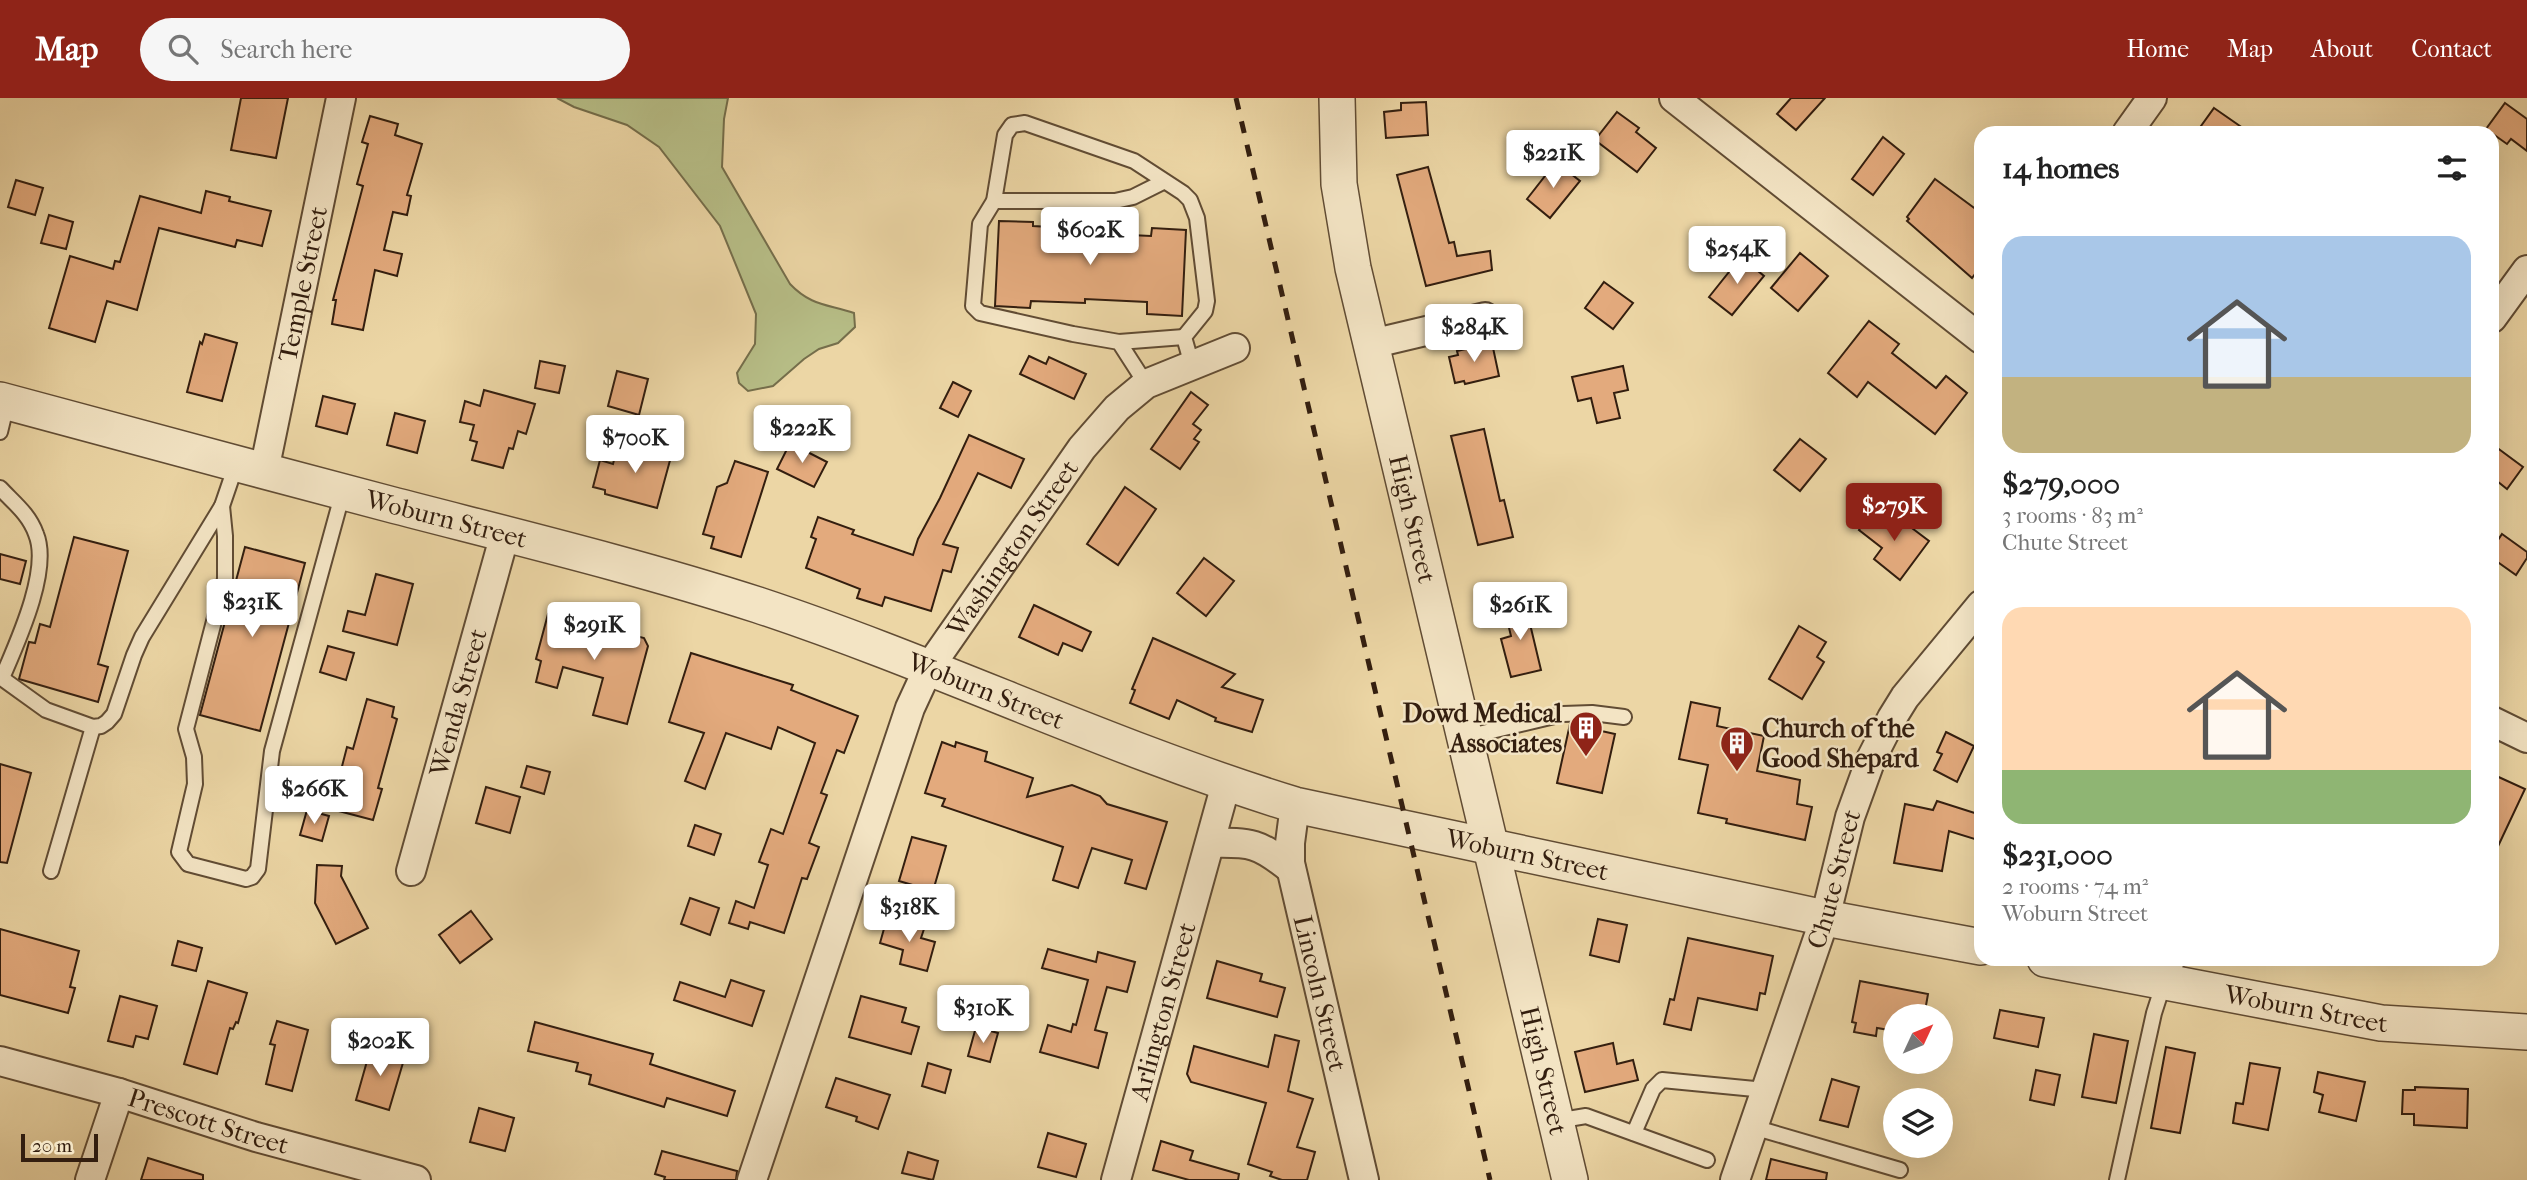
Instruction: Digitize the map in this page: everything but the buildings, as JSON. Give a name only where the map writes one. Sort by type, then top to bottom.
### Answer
[{"type":"street","name":"Temple Street","points":[[250,467],[341,98]]},
{"type":"street","name":"High Street","points":[[1337,98],[1337,159],[1342,207],[1371,344],[1493,846],[1570,1180]]},
{"type":"street","points":[[1674,98],[1974,328]]},
{"type":"street","points":[[2132,126],[2152,98]]},
{"type":"street","points":[[2499,308],[2527,270]]},
{"type":"street","points":[[1371,344],[1485,317]]},
{"type":"street","name":"Washington Street","points":[[752,1180],[910,708],[928,669],[1082,448],[1116,408],[1146,384],[1235,348]]},
{"type":"street","name":"Woburn Street","points":[[2,411],[250,467],[505,534],[754,604],[861,642],[1226,784],[1295,805],[1825,918],[1974,946]]},
{"type":"street","name":"Wenda Street","points":[[411,871],[505,534]]},
{"type":"street","name":"Chute Street","points":[[1735,1180],[1825,918],[1850,817],[1880,739],[1905,697],[1974,613]]},
{"type":"street","points":[[2499,724],[2526,737]]},
{"type":"street","name":"Arlington Street","points":[[1116,1180],[1226,784]]},
{"type":"street","name":"Lincoln Street","points":[[1295,805],[1289,851],[1291,869],[1364,1180]]},
{"type":"street","points":[[1211,843],[1251,844],[1270,852],[1291,869]]},
{"type":"street","name":"Woburn Street","points":[[2123,966],[2167,970],[2381,1023],[2527,1032]]},
{"type":"street","name":"Prescott Street","points":[[0,1061],[119,1093],[257,1137],[415,1180]]},
{"type":"street","points":[[90,1180],[119,1093]]},
{"type":"lane","points":[[1018,122],[1134,161],[1163,182],[1176,188],[1190,200],[1197,218],[1207,306],[1184,337],[1119,342],[1073,334],[975,310],[972,300],[980,223],[994,201],[1006,132],[1012,125],[1018,122]]},
{"type":"lane","points":[[994,201],[1115,201],[1133,197],[1163,182]]},
{"type":"lane","points":[[1184,337],[1192,365]]},
{"type":"lane","points":[[1119,342],[1146,384]]},
{"type":"lane","points":[[0,488],[27,516],[37,535],[40,550],[37,577],[25,622],[1,677],[46,710],[93,727],[104,724],[112,717],[142,637],[222,506],[250,467]]},
{"type":"lane","points":[[222,506],[226,536],[225,579],[186,729],[194,757],[195,784],[179,852],[188,864],[246,879],[252,877],[258,869],[272,751],[343,492]]},
{"type":"lane","points":[[1466,737],[1563,714],[1592,713],[1624,717]]},
{"type":"lane","points":[[51,871],[93,727]]},
{"type":"lane","points":[[2118,1180],[2154,1013],[2167,970]]},
{"type":"lane","points":[[1634,1133],[1654,1086],[1662,1080],[1765,1090]]},
{"type":"lane","points":[[1556,1121],[1586,1116],[1707,1160]]},
{"type":"lane","points":[[1753,1127],[1900,1170]]},
{"type":"green space","points":[[557,98],[728,98],[724,119],[722,167],[790,284],[805,297],[854,313],[855,327],[838,343],[819,349],[804,359],[773,386],[748,391],[739,383],[737,373],[755,344],[756,314],[720,226],[659,147],[627,125],[574,107]]},
{"type":"railway","points":[[1236,98],[1490,1180]]},
{"type":"place","name":"Dowd Medical Associates","points":[[1586,758]]},
{"type":"place","name":"Church of the Good Shepard","points":[[1737,773]]}]
